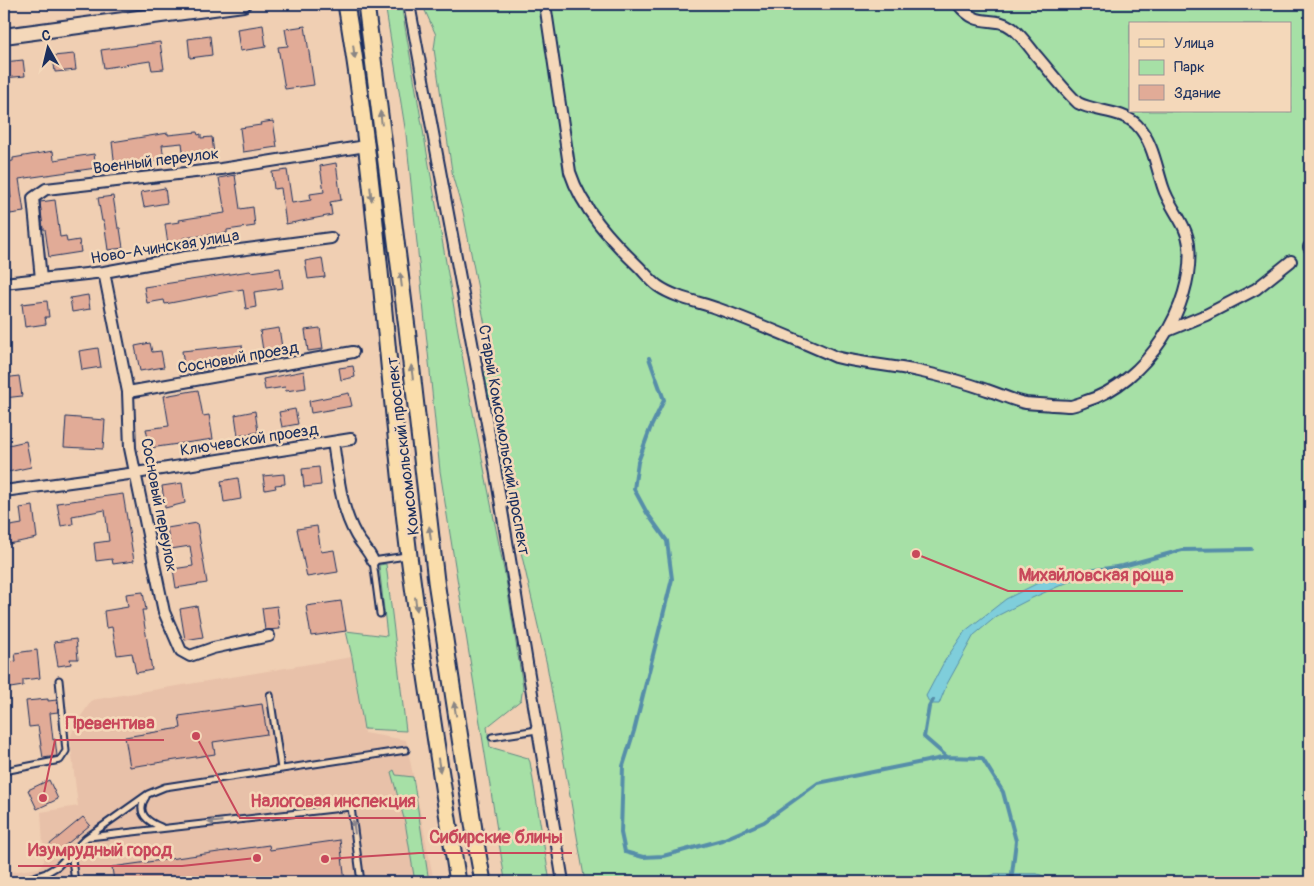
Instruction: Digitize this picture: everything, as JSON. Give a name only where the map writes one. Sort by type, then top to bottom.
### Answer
[{"type":"main road","name":"Комсомольский проспект","points":[[346,4],[354,48],[366,146],[409,556],[458,882]]},
{"type":"main road","name":"Комсомольский проспект","points":[[366,4],[407,328],[436,581],[483,882]]},
{"type":"street","points":[[4,36],[243,4]]},
{"type":"street","name":"Старый Комсомольский проспект","points":[[409,4],[493,458],[563,882]]},
{"type":"street","points":[[545,4],[574,184],[579,195],[595,218],[622,251],[658,286],[744,318],[836,357],[935,375],[1025,403],[1072,406],[1099,397],[1120,384],[1152,355],[1167,331],[1185,287],[1189,266],[1189,244],[1186,232],[1166,198],[1148,142],[1136,123],[1128,118],[1086,108],[1078,103],[1022,38],[1010,27],[976,19],[967,14],[958,4]]},
{"type":"street","name":"Военный переулок","points":[[42,280],[33,198],[46,189],[221,169],[366,146]]},
{"type":"street","name":"Ново-Ачинская улица","points":[[4,283],[104,272],[186,257],[331,238]]},
{"type":"street","points":[[1167,331],[1206,316],[1256,289],[1291,260]]},
{"type":"street","name":"Сосновый переулок","points":[[104,272],[128,392],[130,448],[164,612],[181,651],[190,656],[213,648],[269,636]]},
{"type":"street","name":"Сосновый проезд","points":[[128,392],[353,352]]},
{"type":"street","name":"Ключевской проезд","points":[[4,491],[136,473],[351,439]]},
{"type":"street","points":[[333,442],[343,503],[356,535],[373,561]]},
{"type":"lane","points":[[380,614],[373,561],[409,556]]},
{"type":"lane","points":[[4,771],[60,760],[66,751],[59,680]]},
{"type":"lane","points":[[270,695],[281,769]]},
{"type":"lane","points":[[492,737],[537,730]]},
{"type":"lane","points":[[7,882],[25,880],[46,874],[58,866],[86,838],[148,794],[165,787],[406,750]]},
{"type":"lane","points":[[148,794],[142,802],[144,816],[150,822],[162,828]]},
{"type":"lane","points":[[86,838],[350,807],[361,882]]},
{"type":"lane","points":[[71,852],[75,882]]},
{"type":"shaded area","points":[[352,657],[364,733],[406,740],[434,882],[4,882],[4,873],[39,868],[44,861],[41,812],[78,806],[70,739],[75,725],[92,700]]},
{"type":"green space","points":[[385,4],[401,4],[466,377],[506,580],[523,687],[521,700],[487,727],[490,747],[528,758],[530,762],[550,882],[505,882],[440,471],[406,134]]},
{"type":"green space","points":[[422,4],[1310,4],[1310,882],[1075,882],[1057,880],[1037,874],[995,874],[977,882],[585,882],[547,665],[481,378],[492,361],[463,212],[453,178],[434,49],[436,35]]},
{"type":"green space","points":[[386,564],[406,731],[364,729],[346,631],[387,636],[379,565]]},
{"type":"green space","points":[[394,770],[396,775],[413,777],[429,882],[415,882],[405,822],[391,772]]},
{"type":"water","points":[[1073,570],[1082,576],[997,616],[974,635],[947,684],[939,704],[930,704],[926,696],[944,662],[965,631],[1006,599],[1044,580]]},
{"type":"water","points":[[995,874],[1037,874],[1057,880],[1075,882],[977,882]]},
{"type":"building","points":[[263,25],[266,47],[240,51],[237,29]]},
{"type":"building","points":[[305,26],[314,85],[285,89],[278,47],[288,46],[285,29]]},
{"type":"building","points":[[210,36],[212,55],[190,58],[188,39]]},
{"type":"building","points":[[160,42],[164,69],[152,70],[150,61],[104,68],[101,50]]},
{"type":"building","points":[[74,54],[76,70],[55,72],[53,56]]},
{"type":"building","points":[[23,60],[25,76],[4,78],[4,62]]},
{"type":"building","points":[[273,121],[277,147],[243,152],[240,128]]},
{"type":"building","points":[[197,132],[198,135],[201,134],[201,138],[212,137],[214,154],[184,158],[182,143],[162,145],[164,160],[115,167],[112,142],[168,133],[168,135]]},
{"type":"building","points":[[53,151],[54,160],[94,154],[96,168],[19,179],[24,212],[10,214],[8,198],[11,198],[6,162],[13,161],[13,158]]},
{"type":"building","points":[[336,163],[341,200],[330,202],[332,215],[286,224],[281,188],[274,189],[272,172],[287,170],[292,203],[311,200],[310,194],[324,192],[320,166]]},
{"type":"building","points":[[235,175],[240,209],[253,207],[255,226],[227,230],[227,233],[183,238],[185,248],[169,251],[165,224],[225,213],[219,178]]},
{"type":"building","points":[[165,188],[167,203],[144,207],[141,192]]},
{"type":"building","points":[[113,196],[123,248],[108,250],[104,221],[102,221],[98,198]]},
{"type":"building","points":[[55,200],[60,237],[66,236],[67,242],[79,240],[81,252],[49,257],[40,202]]},
{"type":"building","points":[[322,258],[325,277],[308,279],[305,261]]},
{"type":"building","points":[[280,268],[283,288],[254,292],[256,307],[246,309],[243,289],[165,304],[164,300],[147,303],[144,287]]},
{"type":"building","points":[[88,295],[90,309],[72,312],[70,298]]},
{"type":"building","points":[[47,301],[49,317],[45,317],[46,324],[25,327],[22,304]]},
{"type":"building","points":[[279,328],[283,354],[264,357],[260,331]]},
{"type":"building","points":[[320,328],[323,349],[308,351],[305,330]]},
{"type":"building","points":[[150,343],[152,352],[161,351],[164,367],[140,371],[135,346]]},
{"type":"building","points":[[242,345],[244,362],[226,365],[226,367],[185,373],[182,351]]},
{"type":"building","points":[[98,348],[101,367],[82,370],[79,351]]},
{"type":"building","points":[[353,366],[355,377],[341,380],[339,368]]},
{"type":"building","points":[[304,371],[306,388],[286,391],[285,387],[265,390],[263,379]]},
{"type":"building","points":[[19,376],[22,396],[4,398],[4,378]]},
{"type":"building","points":[[198,390],[203,416],[209,415],[213,439],[150,448],[146,429],[169,426],[164,396]]},
{"type":"building","points":[[349,393],[352,406],[311,413],[309,401]]},
{"type":"building","points":[[295,409],[298,424],[282,427],[279,412]]},
{"type":"building","points":[[255,411],[258,432],[238,436],[235,415]]},
{"type":"building","points":[[66,417],[105,420],[103,449],[64,447]]},
{"type":"building","points":[[26,441],[31,467],[8,472],[4,446]]},
{"type":"building","points":[[319,467],[321,485],[304,487],[302,469]]},
{"type":"building","points":[[284,474],[285,484],[275,485],[276,488],[265,490],[263,476]]},
{"type":"building","points":[[238,478],[241,499],[224,502],[221,481]]},
{"type":"building","points":[[182,483],[185,503],[165,508],[162,486]]},
{"type":"building","points":[[123,494],[134,561],[113,564],[112,559],[96,561],[94,543],[109,541],[105,510],[72,516],[73,524],[61,526],[57,503]]},
{"type":"building","points":[[33,506],[37,538],[4,545],[4,527],[22,524],[20,508]]},
{"type":"building","points":[[197,523],[207,583],[176,588],[173,569],[193,566],[190,546],[171,549],[167,528]]},
{"type":"building","points":[[317,526],[321,552],[334,550],[338,572],[307,577],[297,529]]},
{"type":"building","points":[[143,592],[146,610],[142,610],[152,670],[136,673],[132,653],[117,655],[112,627],[106,628],[104,611],[128,607],[126,594]]},
{"type":"building","points":[[341,601],[346,631],[311,636],[306,606]]},
{"type":"building","points":[[197,606],[203,637],[185,640],[180,609]]},
{"type":"building","points":[[277,606],[280,629],[265,630],[262,608]]},
{"type":"building","points":[[76,639],[78,659],[70,659],[71,664],[58,666],[54,642]]},
{"type":"building","points":[[37,650],[40,678],[23,680],[23,686],[4,689],[4,663],[16,661],[15,653]]},
{"type":"building","points":[[48,699],[48,701],[57,700],[58,712],[50,713],[57,756],[43,758],[38,726],[29,727],[26,701]]},
{"type":"building","points":[[262,704],[267,734],[213,742],[215,754],[130,767],[125,737],[181,728],[179,716]]},
{"type":"building","points":[[49,780],[58,799],[37,809],[28,790]]},
{"type":"building","points":[[83,817],[90,825],[56,853],[49,845]]},
{"type":"building","points":[[340,840],[345,882],[114,882],[112,867],[269,845],[270,850]]},
{"type":"waterway","points":[[649,358],[664,400],[650,429],[638,462],[634,489],[647,513],[667,541],[672,579],[634,731],[623,766],[621,833],[625,852],[643,857],[663,856],[722,840],[764,822],[818,783],[947,757]]},
{"type":"waterway","points":[[1076,575],[1123,566],[1182,550],[1251,549]]},
{"type":"waterway","points":[[933,700],[929,707],[924,737],[947,757],[982,758],[1003,792],[1016,841],[1011,882]]},
{"type":"place","name":"Михайловская роща","points":[[916,554]]},
{"type":"place","name":"Налоговая инспекция","points":[[196,736]]},
{"type":"place","name":"Превентива","points":[[43,798]]},
{"type":"place","name":"Изумрудный город","points":[[257,858]]},
{"type":"place","name":"Сибирские блины","points":[[325,859]]}]
